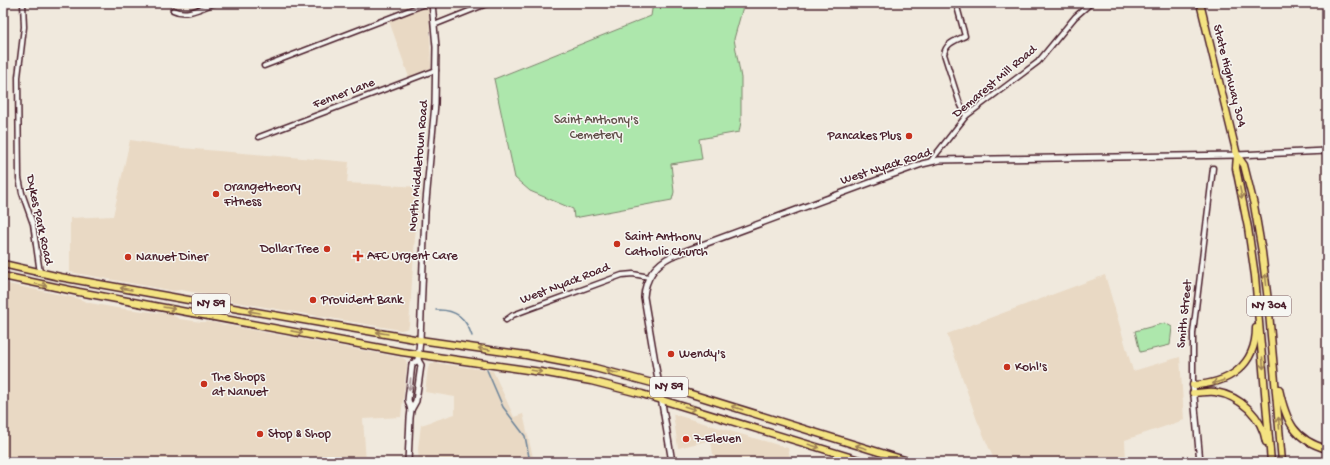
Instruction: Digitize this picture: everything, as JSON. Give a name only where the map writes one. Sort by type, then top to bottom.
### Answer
[{"type":"main road","name":"State Highway 304","points":[[1200,3],[1237,155]]},
{"type":"main road","name":"NY 304","points":[[1237,155],[1235,164],[1248,228],[1255,276],[1271,462]]},
{"type":"main road","name":"NY 304","points":[[1237,155],[1244,165],[1258,226],[1266,281],[1282,462]]},
{"type":"main road","name":"NY 59","points":[[3,264],[40,273],[246,310],[420,340],[561,361],[658,384],[911,462]]},
{"type":"main road","name":"NY 59","points":[[3,276],[418,357],[575,378],[625,389],[866,462]]},
{"type":"main road","points":[[1193,385],[1209,384],[1224,380],[1241,368],[1249,358],[1254,346],[1256,333],[1255,276]]},
{"type":"main road","points":[[1273,356],[1283,405],[1291,426],[1305,440],[1327,449]]},
{"type":"main road","points":[[1193,393],[1220,393],[1231,397],[1249,409],[1261,425],[1266,438],[1271,462]]},
{"type":"street","name":"Dykes Park Road","points":[[23,3],[24,19],[18,77],[19,178],[22,193],[33,224],[40,273]]},
{"type":"street","points":[[173,10],[183,13],[191,12],[215,3]]},
{"type":"street","points":[[264,66],[428,3]]},
{"type":"street","name":"North Middletown Road","points":[[418,357],[425,212],[435,104],[436,70],[432,3]]},
{"type":"street","points":[[434,25],[489,3]]},
{"type":"street","points":[[956,3],[965,36],[949,44],[945,49],[944,54],[957,97],[966,116]]},
{"type":"street","name":"Demarest Mill Road","points":[[930,162],[966,116],[1035,65],[1075,17],[1091,3]]},
{"type":"street","name":"Fenner Lane","points":[[259,137],[436,70]]},
{"type":"street","name":"West Nyack Road","points":[[506,320],[528,309],[622,275],[633,274],[649,277],[661,263],[672,256],[930,162],[966,159],[1237,155],[1327,151]]},
{"type":"street","name":"Smith Street","points":[[1200,462],[1193,393],[1193,333],[1213,168]]},
{"type":"street","points":[[649,277],[645,286],[644,297],[672,462]]},
{"type":"street","points":[[408,462],[408,438],[411,410],[408,400],[412,364],[418,357],[421,365],[416,402],[411,410]]},
{"type":"shaded area","points":[[429,5],[431,68],[409,77],[389,21]]},
{"type":"shaded area","points":[[130,140],[182,148],[349,162],[347,183],[421,187],[415,237],[409,326],[406,329],[401,330],[224,300],[181,290],[174,291],[70,272],[70,218],[113,216]]},
{"type":"shaded area","points":[[1105,275],[1133,371],[1180,357],[1184,420],[1125,440],[1126,462],[995,462],[977,420],[947,334]]},
{"type":"shaded area","name":"The Shops at Nanuet","points":[[3,283],[76,298],[90,303],[117,308],[170,314],[180,319],[209,322],[403,358],[406,360],[407,364],[401,417],[363,419],[366,462],[3,462]]},
{"type":"shaded area","points":[[436,363],[493,371],[514,417],[523,414],[534,462],[419,462],[418,448],[421,425],[455,414],[455,397],[425,392],[428,368],[431,364]]},
{"type":"shaded area","points":[[673,414],[788,448],[791,462],[714,462],[711,440],[678,448]]},
{"type":"green space","name":"Saint Anthony's Cemetery","points":[[653,3],[744,3],[734,39],[741,78],[741,122],[739,132],[699,139],[702,159],[671,164],[674,192],[672,200],[574,218],[573,209],[530,191],[515,178],[494,79],[651,16]]},
{"type":"green space","points":[[1165,323],[1172,327],[1170,345],[1140,352],[1135,331]]},
{"type":"waterway","points":[[436,310],[455,313],[467,324],[472,336]]},
{"type":"waterway","points":[[487,370],[503,407],[525,436],[530,462]]},
{"type":"place","name":"Pancakes Plus","points":[[909,136]]},
{"type":"place","name":"Orangetheory Fitness","points":[[216,194]]},
{"type":"place","name":"Saint Anthony Catholic Church","points":[[617,244]]},
{"type":"place","name":"Dollar Tree","points":[[327,249]]},
{"type":"place","name":"AFC Urgent Care","points":[[358,256]]},
{"type":"place","name":"Nanuet Diner","points":[[128,257]]},
{"type":"place","name":"Provident Bank","points":[[313,300]]},
{"type":"place","name":"Wendy's","points":[[671,354]]},
{"type":"place","name":"Kohl's","points":[[1007,367]]},
{"type":"place","name":"The Shops at Nanuet","points":[[204,384]]},
{"type":"place","name":"Stop & Shop","points":[[260,434]]},
{"type":"place","name":"7-Eleven","points":[[686,439]]}]
